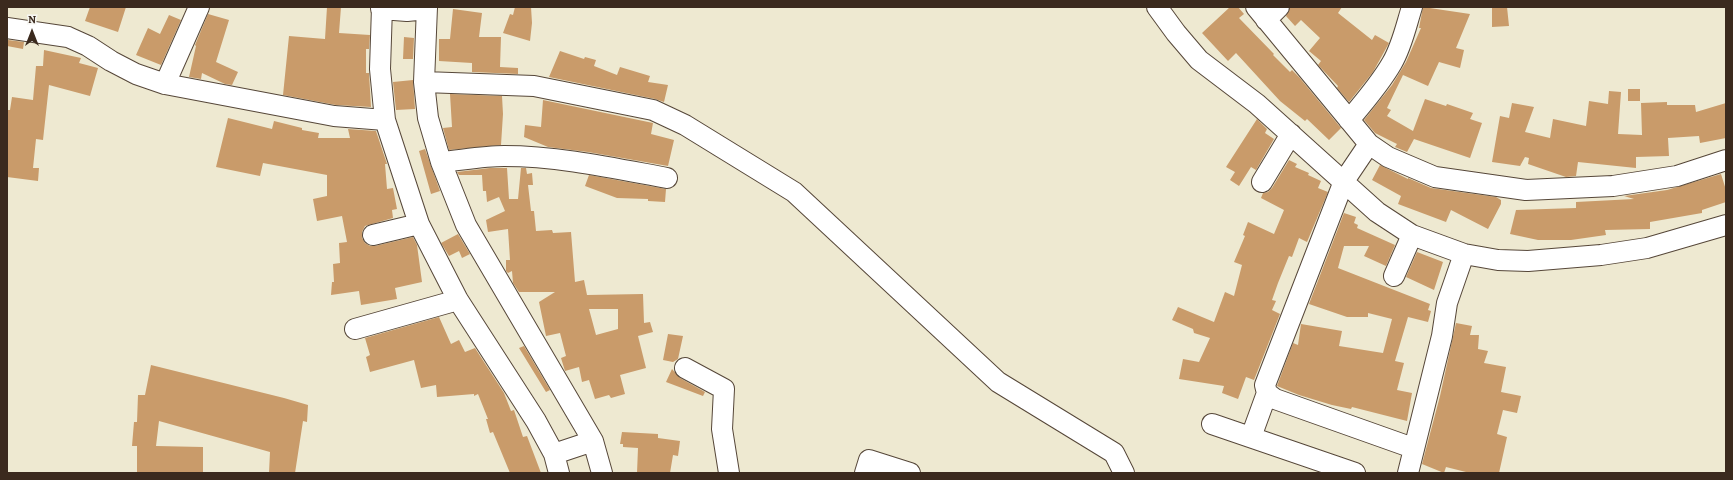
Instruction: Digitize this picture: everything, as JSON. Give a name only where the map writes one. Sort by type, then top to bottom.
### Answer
[{"type":"street","points":[[165,84],[199,7]]},
{"type":"street","points":[[1157,7],[1176,33],[1199,60],[1257,104],[1291,134],[1355,163],[1388,157],[1435,177],[1526,190],[1613,186],[1677,176],[1726,160]]},
{"type":"street","points":[[1349,120],[1377,86],[1393,62],[1412,7]]},
{"type":"street","points":[[403,9],[424,82],[428,118],[441,162],[466,225],[589,442],[602,473]]},
{"type":"street","points":[[403,9],[380,69],[385,120],[419,224],[458,300],[560,459],[589,442]]},
{"type":"street","points":[[1267,11],[1349,120],[1355,163],[1377,212],[1412,235],[1464,254],[1498,260],[1528,261],[1601,255],[1647,248],[1726,225]]},
{"type":"street","points":[[7,28],[68,36],[136,74],[165,84],[334,116],[385,120]]},
{"type":"street","points":[[424,82],[534,86],[653,110],[685,125],[794,192],[998,382],[1114,453],[1124,473]]},
{"type":"street","points":[[1262,182],[1291,134]]},
{"type":"street","points":[[441,162],[504,156],[570,160],[667,178]]},
{"type":"street","points":[[1251,437],[1267,393],[1265,385],[1267,378],[1355,163]]},
{"type":"street","points":[[373,236],[419,224]]},
{"type":"street","points":[[1394,276],[1412,235]]},
{"type":"street","points":[[1408,473],[1442,336],[1447,303],[1464,254]]},
{"type":"street","points":[[355,329],[458,300]]},
{"type":"street","points":[[685,368],[724,389],[722,429],[728,473]]},
{"type":"street","points":[[1267,393],[1275,399],[1413,448]]},
{"type":"street","points":[[1212,424],[1355,473]]},
{"type":"street","points":[[865,473],[869,460],[910,473]]},
{"type":"building","points":[[90,7],[126,7],[118,32],[85,21]]},
{"type":"building","points":[[327,7],[341,7],[339,33],[370,35],[369,49],[366,49],[366,73],[369,73],[371,107],[336,105],[283,95],[289,36],[325,39]]},
{"type":"building","points":[[515,7],[531,7],[532,23],[530,41],[503,33],[510,14],[513,15]]},
{"type":"building","points":[[1230,7],[1238,7],[1244,14],[1239,18],[1290,72],[1292,70],[1299,77],[1341,128],[1329,140],[1307,119],[1305,121],[1280,101],[1236,53],[1228,61],[1202,33]]},
{"type":"building","points":[[1290,7],[1342,7],[1338,13],[1372,40],[1375,35],[1389,43],[1373,72],[1349,102],[1337,88],[1338,86],[1318,65],[1321,61],[1309,51],[1320,38],[1301,20],[1295,26],[1286,16]]},
{"type":"building","points":[[1423,7],[1470,14],[1456,48],[1464,50],[1460,68],[1439,62],[1428,86],[1403,75],[1387,108],[1391,110],[1387,116],[1413,131],[1425,99],[1446,106],[1447,104],[1473,113],[1470,119],[1482,123],[1470,158],[1414,139],[1407,152],[1395,147],[1397,144],[1375,133],[1364,120],[1392,85],[1406,62],[1421,28],[1419,28]]},
{"type":"building","points":[[1492,7],[1507,7],[1509,26],[1492,27]]},
{"type":"building","points":[[453,9],[482,13],[479,37],[501,37],[500,67],[518,68],[518,74],[472,72],[472,63],[439,61],[439,39],[450,39]]},
{"type":"building","points":[[208,14],[229,20],[216,62],[238,72],[232,85],[225,84],[202,73],[201,79],[189,77],[195,45]]},
{"type":"building","points":[[169,15],[181,20],[161,65],[136,55],[148,28],[160,34]]},
{"type":"building","points":[[404,37],[414,38],[413,59],[403,59]]},
{"type":"building","points":[[8,40],[24,42],[23,49],[7,46]]},
{"type":"building","points":[[44,50],[81,58],[79,63],[98,68],[90,96],[49,85],[43,140],[36,139],[33,168],[39,168],[38,181],[7,177],[7,110],[10,110],[12,97],[33,100],[36,66],[43,66]]},
{"type":"building","points":[[560,51],[584,59],[585,57],[596,60],[594,66],[617,75],[620,67],[650,76],[648,82],[668,85],[664,102],[549,77]]},
{"type":"building","points":[[413,80],[415,109],[396,110],[393,82]]},
{"type":"building","points":[[1628,89],[1640,89],[1640,101],[1628,101]]},
{"type":"building","points":[[1609,91],[1621,92],[1618,134],[1642,135],[1641,103],[1667,102],[1667,105],[1695,105],[1696,112],[1726,103],[1726,138],[1700,143],[1699,136],[1668,138],[1669,156],[1636,157],[1636,168],[1578,162],[1576,176],[1566,177],[1528,164],[1529,158],[1525,157],[1520,166],[1492,162],[1500,116],[1509,118],[1512,103],[1534,107],[1525,132],[1550,138],[1553,119],[1586,126],[1589,101],[1608,104]]},
{"type":"building","points":[[450,94],[502,96],[503,114],[501,145],[449,150],[443,128],[452,127]]},
{"type":"building","points":[[543,100],[653,123],[651,134],[674,140],[668,166],[588,152],[548,147],[524,137],[525,125],[541,127]]},
{"type":"building","points":[[228,118],[272,129],[274,121],[302,128],[302,130],[319,133],[318,138],[350,138],[348,129],[376,131],[387,164],[385,164],[387,189],[393,188],[397,209],[392,210],[393,218],[365,226],[362,232],[362,238],[365,243],[370,246],[375,246],[413,237],[417,245],[422,282],[395,288],[397,299],[361,305],[359,291],[331,295],[332,282],[334,282],[333,264],[340,263],[339,243],[347,242],[342,216],[317,221],[313,199],[327,196],[327,175],[263,163],[260,176],[216,167]]},
{"type":"building","points":[[1257,119],[1267,129],[1265,133],[1274,139],[1256,170],[1251,167],[1239,186],[1230,180],[1235,172],[1226,167]]},
{"type":"building","points":[[425,149],[440,191],[431,194],[419,151]]},
{"type":"building","points":[[1289,160],[1297,164],[1295,167],[1309,173],[1308,175],[1321,181],[1318,188],[1328,192],[1307,242],[1299,238],[1292,257],[1289,256],[1278,283],[1272,300],[1276,301],[1272,310],[1280,314],[1254,380],[1246,377],[1238,399],[1222,393],[1224,386],[1179,379],[1183,359],[1199,362],[1210,338],[1194,333],[1193,329],[1172,320],[1178,307],[1214,322],[1225,292],[1234,296],[1242,265],[1234,262],[1245,236],[1243,235],[1248,222],[1274,234],[1284,210],[1261,198],[1263,193],[1268,192],[1272,188]]},
{"type":"building","points":[[1380,165],[1408,179],[1431,188],[1496,197],[1501,200],[1501,204],[1488,229],[1451,210],[1446,222],[1398,204],[1401,196],[1372,180]]},
{"type":"building","points":[[490,168],[507,168],[509,199],[518,199],[521,168],[526,168],[527,174],[532,173],[533,185],[528,185],[531,211],[534,211],[536,231],[552,230],[553,233],[571,232],[575,282],[584,280],[587,295],[643,294],[644,323],[650,322],[653,332],[638,336],[646,368],[620,375],[625,394],[611,398],[609,395],[595,399],[589,380],[582,382],[579,367],[565,371],[561,358],[566,356],[560,333],[546,336],[539,302],[555,292],[519,292],[513,283],[512,271],[508,273],[506,271],[506,260],[510,260],[508,229],[488,232],[486,220],[505,211],[499,197],[487,202],[486,191],[483,191],[482,175],[459,175],[457,172]],"holes":[[[589,309],[618,309],[618,329],[596,335]]]},
{"type":"building","points":[[1721,174],[1726,190],[1726,202],[1702,210],[1702,213],[1650,222],[1650,229],[1605,230],[1606,235],[1571,240],[1538,240],[1510,234],[1516,210],[1576,208],[1576,202],[1634,199],[1624,196],[1667,190]]},
{"type":"building","points":[[589,175],[666,189],[665,202],[648,201],[648,199],[617,198],[585,186]]},
{"type":"building","points":[[1344,213],[1356,217],[1354,223],[1358,225],[1357,228],[1395,245],[1386,266],[1364,256],[1369,246],[1344,246],[1338,268],[1430,304],[1428,310],[1431,311],[1428,322],[1408,317],[1395,361],[1404,363],[1397,390],[1412,393],[1407,421],[1352,407],[1351,409],[1332,405],[1299,395],[1277,386],[1293,343],[1298,345],[1301,324],[1342,331],[1339,346],[1383,353],[1392,319],[1368,313],[1368,317],[1347,317],[1309,304]]},
{"type":"building","points":[[458,234],[470,254],[462,258],[459,251],[449,256],[441,243]]},
{"type":"building","points":[[1417,252],[1443,262],[1434,290],[1406,277]]},
{"type":"building","points":[[439,317],[451,344],[459,340],[465,352],[475,348],[504,393],[511,411],[514,410],[523,437],[527,436],[541,473],[510,473],[493,432],[490,433],[486,419],[488,419],[478,394],[474,396],[474,394],[437,397],[436,385],[421,388],[414,360],[370,372],[366,357],[370,355],[365,338]]},
{"type":"building","points":[[1456,323],[1472,326],[1470,335],[1479,335],[1478,349],[1488,351],[1484,363],[1506,367],[1501,392],[1521,396],[1517,413],[1503,410],[1497,434],[1507,437],[1499,473],[1470,473],[1446,467],[1444,473],[1422,464],[1440,396]]},
{"type":"building","points":[[668,334],[683,336],[678,359],[673,362],[663,360]]},
{"type":"building","points":[[524,346],[550,390],[546,392],[519,348]]},
{"type":"building","points":[[151,365],[308,405],[307,422],[303,421],[295,473],[269,473],[270,452],[159,421],[156,446],[203,447],[203,473],[137,473],[137,446],[132,446],[134,422],[137,422],[138,395],[145,395]]},
{"type":"building","points":[[672,369],[680,378],[705,392],[703,396],[666,382]]},
{"type":"building","points":[[622,432],[658,434],[658,438],[680,441],[678,456],[673,455],[670,473],[637,473],[638,448],[623,447],[623,444],[620,444]]}]
